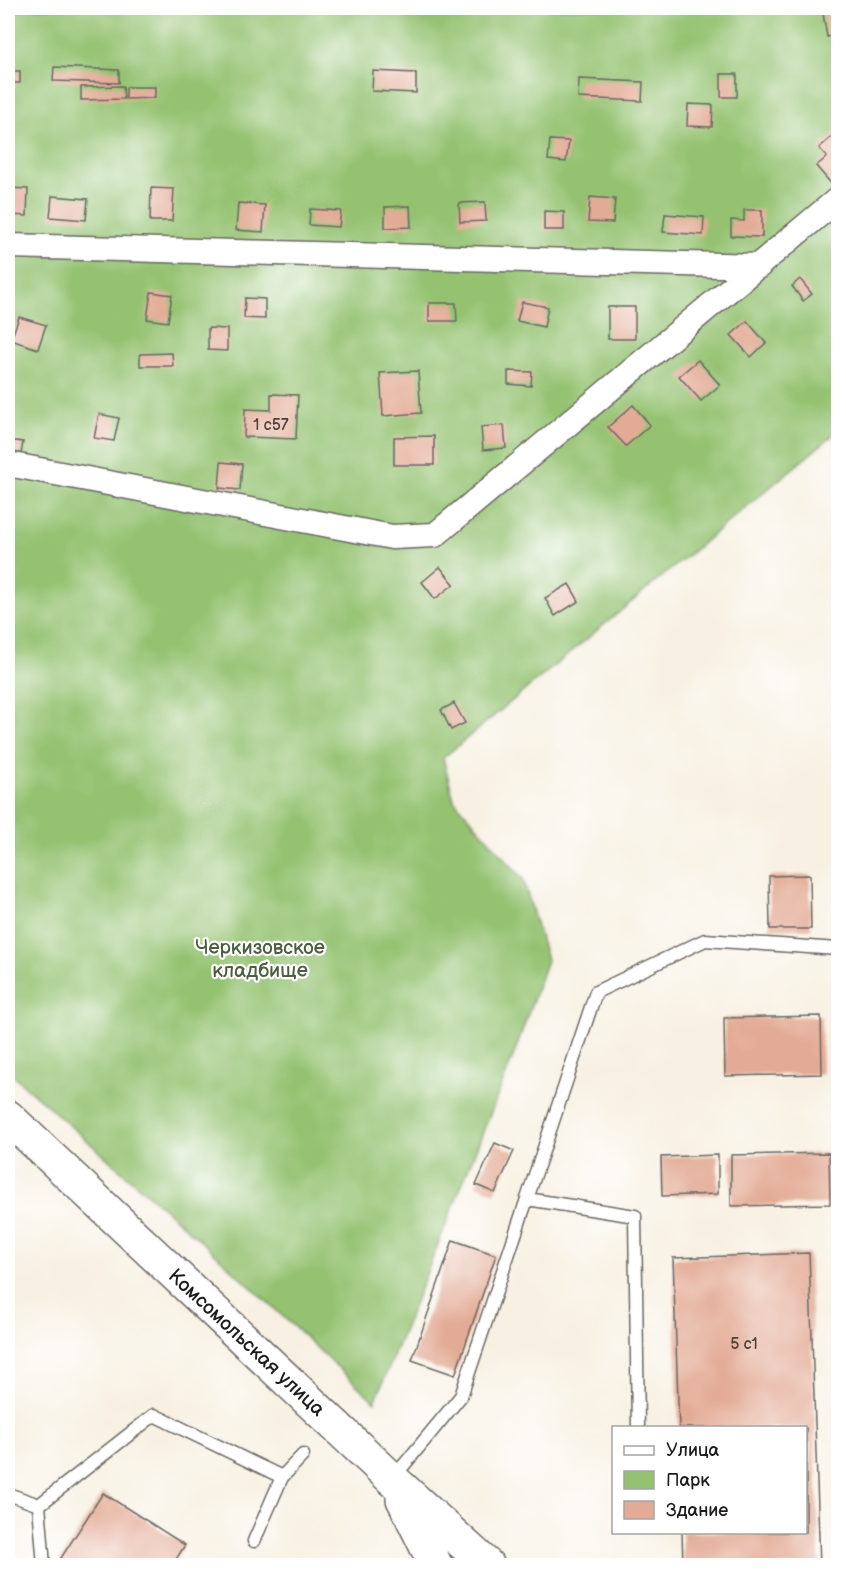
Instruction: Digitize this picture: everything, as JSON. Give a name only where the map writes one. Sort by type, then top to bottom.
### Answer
[{"type":"street","points":[[8,464],[392,537],[435,535],[838,199]]},
{"type":"street","points":[[8,246],[759,266]]},
{"type":"street","name":"Комсомольская улица","points":[[8,1117],[392,1479],[488,1566]]},
{"type":"street","points":[[392,1479],[436,1566]]},
{"type":"lane","points":[[392,1479],[461,1396],[596,992],[705,940],[838,949]]},
{"type":"lane","points":[[527,1199],[635,1216],[638,1426]]},
{"type":"lane","points":[[39,1505],[154,1415],[282,1477]]},
{"type":"lane","points":[[254,1541],[282,1477],[303,1455]]},
{"type":"lane","points":[[8,1494],[39,1505]]},
{"type":"lane","points":[[39,1505],[44,1566]]},
{"type":"green space","name":"Черкизовское кладбище","points":[[8,8],[838,8],[838,431],[443,758],[454,800],[523,879],[547,960],[513,1057],[375,1402],[211,1250],[8,1071]]},
{"type":"building","points":[[822,8],[838,8],[838,35],[827,37]]},
{"type":"building","points":[[54,67],[119,70],[119,83],[53,81]]},
{"type":"building","points":[[8,71],[20,71],[20,83],[8,83]]},
{"type":"building","points":[[373,71],[416,73],[416,93],[372,91]]},
{"type":"building","points":[[721,74],[737,74],[737,97],[721,97]]},
{"type":"building","points":[[579,79],[643,82],[642,101],[578,98]]},
{"type":"building","points":[[123,86],[124,99],[81,100],[81,87]]},
{"type":"building","points":[[126,87],[155,87],[155,98],[126,99]]},
{"type":"building","points":[[688,104],[713,105],[712,127],[687,126]]},
{"type":"building","points":[[838,131],[838,183],[834,187],[816,166],[827,157],[819,148]]},
{"type":"building","points":[[550,140],[569,141],[566,162],[548,160]]},
{"type":"building","points":[[8,188],[28,189],[27,216],[8,215]]},
{"type":"building","points":[[151,188],[174,189],[172,221],[150,221]]},
{"type":"building","points":[[52,196],[88,199],[86,220],[50,217]]},
{"type":"building","points":[[590,197],[615,199],[613,223],[588,222]]},
{"type":"building","points":[[485,202],[486,221],[460,222],[459,203]]},
{"type":"building","points":[[238,203],[265,205],[263,232],[236,230]]},
{"type":"building","points":[[410,206],[411,227],[385,228],[385,207]]},
{"type":"building","points":[[310,209],[341,211],[339,227],[309,225]]},
{"type":"building","points":[[744,210],[762,210],[762,237],[731,236],[731,220],[744,221]]},
{"type":"building","points":[[544,211],[564,212],[564,230],[544,230]]},
{"type":"building","points":[[665,214],[704,217],[703,235],[663,232]]},
{"type":"building","points":[[800,279],[812,294],[803,301],[792,286]]},
{"type":"building","points":[[151,292],[172,295],[168,322],[147,319]]},
{"type":"building","points":[[245,298],[265,299],[265,319],[244,318]]},
{"type":"building","points":[[522,302],[548,307],[544,327],[517,321]]},
{"type":"building","points":[[429,303],[456,303],[457,321],[429,321]]},
{"type":"building","points":[[608,307],[635,307],[635,339],[608,339]]},
{"type":"building","points":[[19,317],[46,325],[38,349],[11,340]]},
{"type":"building","points":[[747,321],[766,343],[751,357],[731,335]]},
{"type":"building","points":[[208,328],[227,329],[227,351],[208,350]]},
{"type":"building","points":[[172,353],[173,366],[140,366],[140,354]]},
{"type":"building","points":[[698,360],[720,385],[701,401],[679,376]]},
{"type":"building","points":[[418,371],[421,413],[383,416],[380,373]]},
{"type":"building","points":[[508,371],[532,372],[531,386],[508,384]]},
{"type":"building","points":[[271,394],[298,395],[296,439],[244,437],[245,409],[271,410]]},
{"type":"building","points":[[633,405],[650,425],[626,446],[608,427]]},
{"type":"building","points":[[99,414],[119,418],[114,441],[94,438]]},
{"type":"building","points":[[504,425],[506,448],[483,450],[481,427]]},
{"type":"building","points":[[434,436],[434,465],[394,465],[394,437]]},
{"type":"building","points":[[8,440],[23,442],[21,454],[8,451]]},
{"type":"building","points":[[221,462],[242,464],[240,490],[219,488]]},
{"type":"building","points":[[440,567],[454,584],[435,599],[422,582]]},
{"type":"building","points":[[569,584],[579,601],[555,616],[545,598]]},
{"type":"building","points":[[454,703],[465,723],[451,730],[441,710]]},
{"type":"building","points":[[810,875],[811,929],[770,929],[769,876]]},
{"type":"building","points":[[821,1016],[822,1074],[725,1076],[724,1018]]},
{"type":"building","points":[[495,1143],[514,1151],[495,1193],[476,1185]]},
{"type":"building","points":[[829,1153],[830,1204],[731,1206],[731,1155]]},
{"type":"building","points":[[718,1155],[718,1194],[662,1196],[661,1157]]},
{"type":"building","points":[[453,1240],[496,1255],[455,1375],[412,1360]]},
{"type":"building","points":[[809,1253],[820,1566],[683,1566],[682,1534],[807,1534],[807,1426],[679,1426],[673,1258]]},
{"type":"building","points":[[103,1493],[185,1545],[172,1566],[67,1566],[59,1561]]}]
